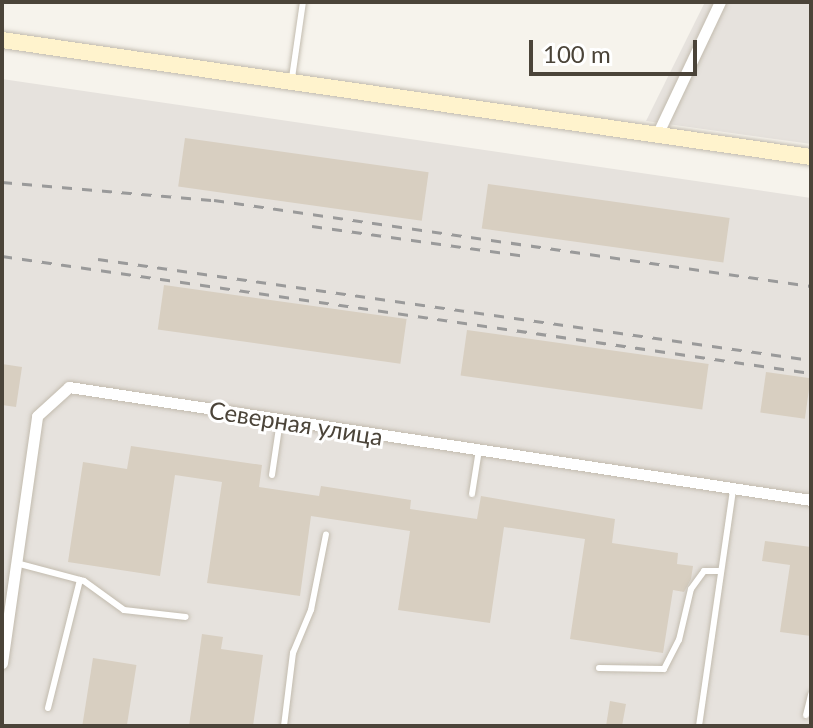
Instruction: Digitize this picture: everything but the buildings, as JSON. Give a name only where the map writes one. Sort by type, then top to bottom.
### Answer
[{"type":"main road","points":[[2,40],[811,157]]},
{"type":"street","points":[[657,135],[720,2]]},
{"type":"street","name":"Северная улица","points":[[2,663],[37,416],[69,387],[811,500]]},
{"type":"lane","points":[[291,82],[303,2]]},
{"type":"lane","points":[[272,475],[280,421]]},
{"type":"lane","points":[[472,494],[479,450]]},
{"type":"lane","points":[[699,726],[733,489]]},
{"type":"lane","points":[[284,726],[293,653],[311,610],[326,534]]},
{"type":"lane","points":[[16,563],[80,580],[124,610],[186,617]]},
{"type":"lane","points":[[599,668],[664,669],[679,640],[691,589],[704,571],[721,571]]},
{"type":"lane","points":[[48,708],[80,580]]},
{"type":"lane","points":[[806,715],[811,695]]},
{"type":"shaded area","points":[[705,2],[811,2],[811,144],[646,121]]},
{"type":"shaded area","points":[[2,79],[811,198],[811,726],[2,726]]},
{"type":"railway","points":[[2,182],[214,200],[811,286]]},
{"type":"railway","points":[[312,226],[526,256]]},
{"type":"railway","points":[[2,256],[811,373]]},
{"type":"railway","points":[[98,259],[811,360]]}]
